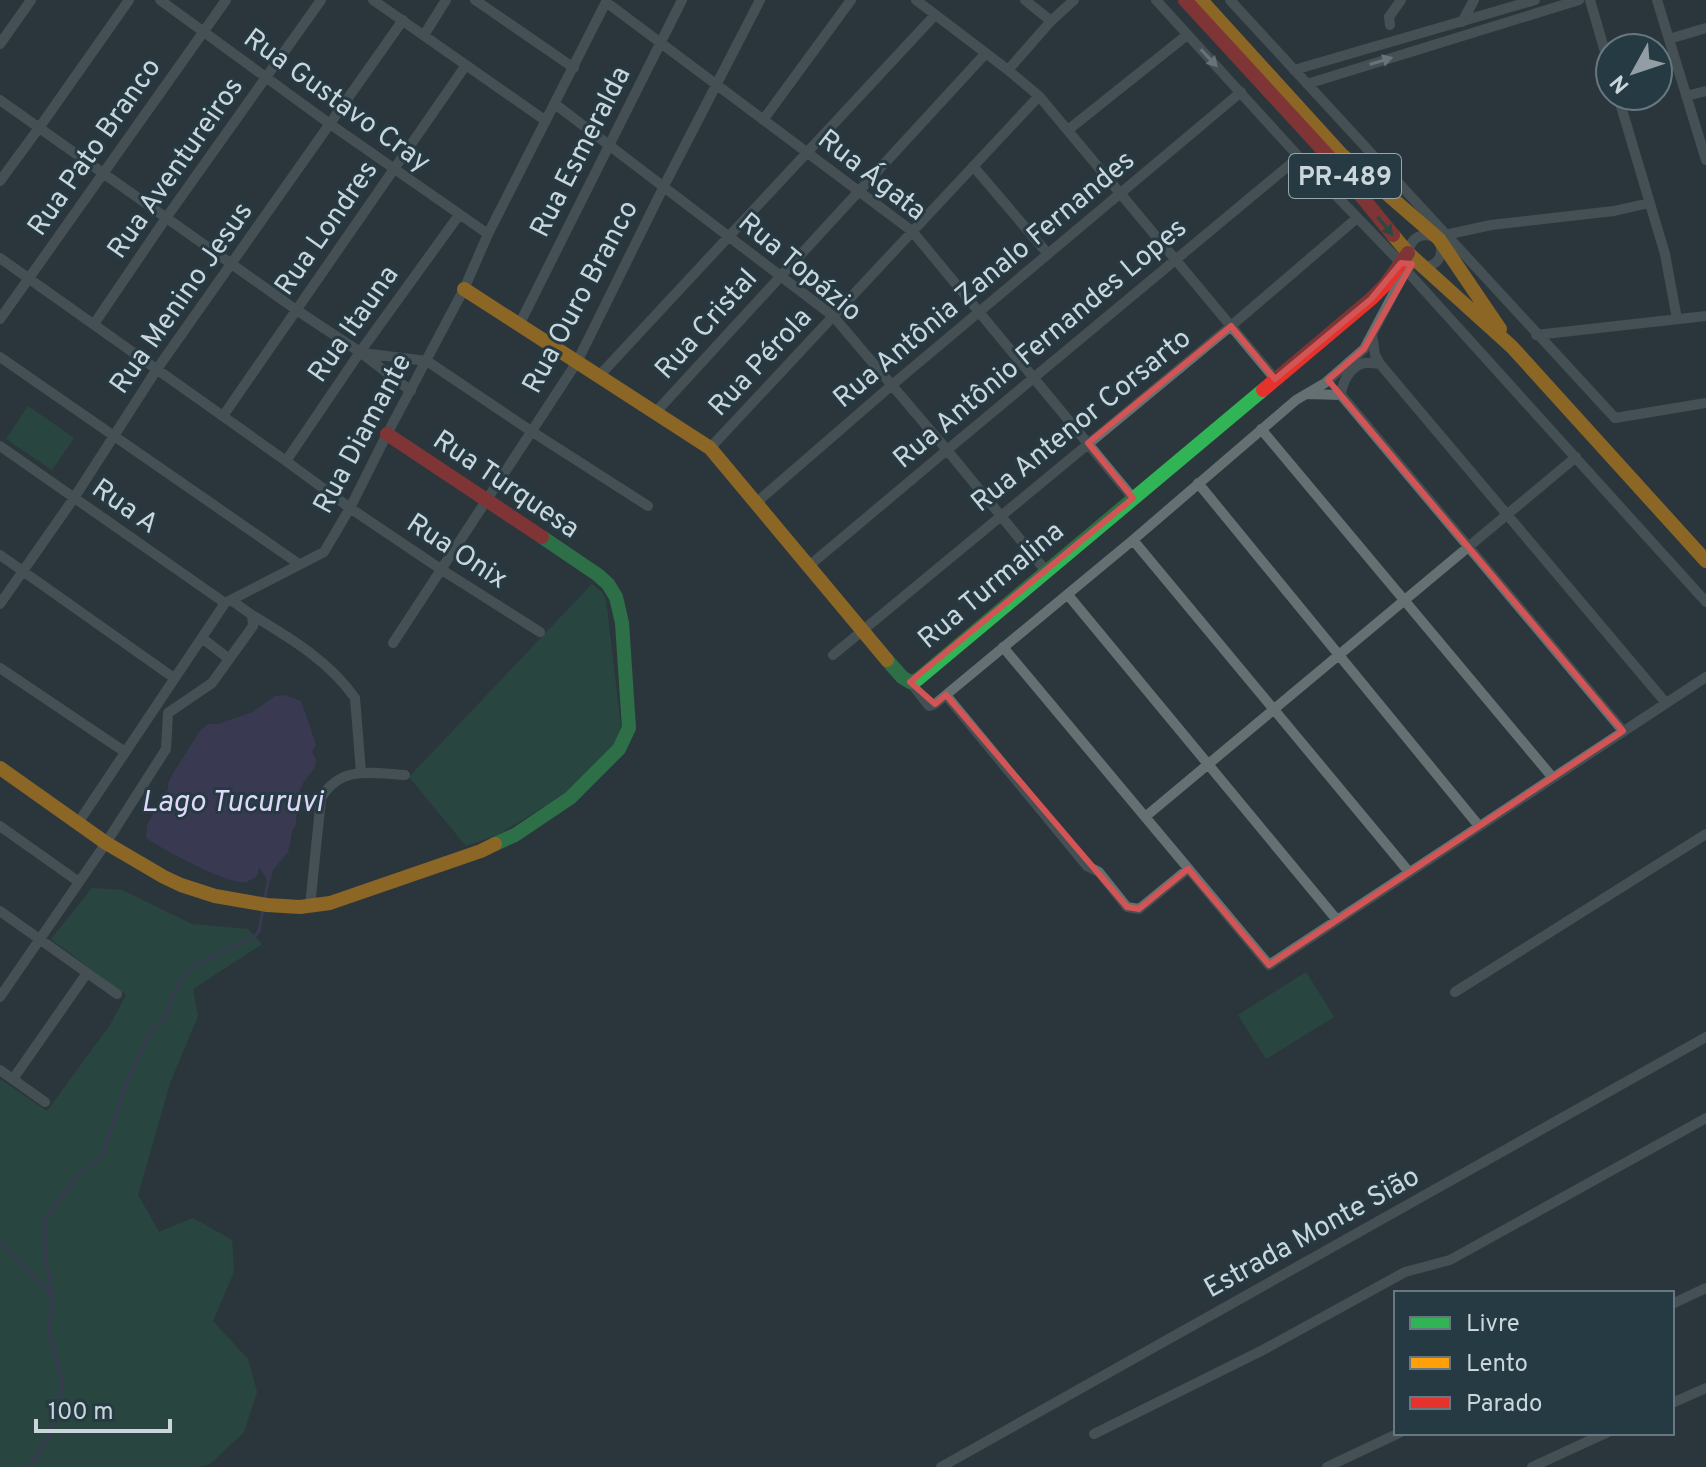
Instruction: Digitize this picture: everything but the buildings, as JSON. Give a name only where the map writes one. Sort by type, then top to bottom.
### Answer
[{"type":"street","points":[[0,44],[31,0]]},
{"type":"street","points":[[0,181],[129,0]]},
{"type":"street","name":"Rua Gustavo Cray","points":[[160,0],[488,234]]},
{"type":"street","name":"Rua Pato Branco","points":[[0,319],[226,0]]},
{"type":"street","name":"Rua Aventureiros","points":[[94,324],[321,0]]},
{"type":"street","points":[[373,0],[546,121]]},
{"type":"street","points":[[424,35],[446,0]]},
{"type":"street","points":[[475,0],[574,68]]},
{"type":"street","name":"Rua Esmeralda","points":[[520,323],[682,0]]},
{"type":"street","name":"Rua Ouro Branco","points":[[393,643],[577,362],[760,0]]},
{"type":"street","points":[[763,120],[851,0]]},
{"type":"street","points":[[916,0],[1039,96],[1275,379]]},
{"type":"street","points":[[1025,0],[1051,21]]},
{"type":"street","points":[[1008,70],[1074,0]]},
{"type":"street","points":[[1156,0],[1357,218],[1409,265],[1706,602]]},
{"type":"street","name":"PR-489","points":[[1185,0],[1332,160],[1409,265],[1512,347],[1706,561]]},
{"type":"street","name":"PR-489","points":[[1201,0],[1341,154],[1442,237],[1512,347]]},
{"type":"street","points":[[1389,34],[1389,17],[1401,0]]},
{"type":"street","points":[[1462,22],[1474,0]]},
{"type":"street","points":[[1294,70],[1389,34],[1462,22],[1535,0]]},
{"type":"street","points":[[1307,84],[1579,0]]},
{"type":"street","points":[[1590,0],[1599,32]]},
{"type":"street","points":[[1657,0],[1667,32]]},
{"type":"street","name":"Rua Diamante","points":[[78,823],[228,602],[324,552],[464,289],[488,234],[606,1]]},
{"type":"street","name":"Rua Ágata","points":[[606,1],[912,231],[1133,498]]},
{"type":"street","points":[[1233,1],[1442,237],[1615,418],[1706,403]]},
{"type":"street","points":[[599,376],[935,15]]},
{"type":"street","name":"Rua Menino Jesus","points":[[0,604],[230,263],[403,20]]},
{"type":"street","points":[[1674,38],[1706,28]]},
{"type":"street","points":[[1068,130],[1187,35]]},
{"type":"street","name":"Rua Cristal","points":[[655,413],[986,53]]},
{"type":"street","points":[[1674,56],[1706,160]]},
{"type":"street","name":"Rua Londres","points":[[223,416],[466,65]]},
{"type":"street","points":[[1686,96],[1706,91]]},
{"type":"street","name":"Rua Antônia Zanalo Fernandes","points":[[757,502],[1241,92]]},
{"type":"street","name":"Rua Pérola","points":[[710,448],[1039,96]]},
{"type":"street","points":[[0,100],[411,391]]},
{"type":"street","name":"Rua Topázio","points":[[555,104],[833,316],[1046,571]]},
{"type":"street","points":[[1623,112],[1665,254],[1677,319]]},
{"type":"street","name":"Rua Antônio Fernandes Lopes","points":[[810,565],[1299,157]]},
{"type":"street","points":[[973,166],[1048,254]]},
{"type":"street","points":[[910,682],[929,706],[935,704],[1068,595],[1261,429],[1347,364],[1364,349],[1372,335],[1409,265],[1411,242],[1417,237],[1442,237],[1491,225],[1603,213],[1649,203]]},
{"type":"street","name":"Rua Itauna","points":[[286,461],[459,215]]},
{"type":"street","name":"Rua Antenor Corsarto","points":[[833,655],[1357,218]]},
{"type":"street","points":[[1409,265],[1433,265],[1441,257],[1442,237]]},
{"type":"street","name":"Rua Onix","points":[[0,258],[350,508],[540,632]]},
{"type":"street","name":"Rua Turmalina","points":[[464,289],[710,448],[902,677],[910,682],[917,680],[1409,265]]},
{"type":"street","points":[[1536,335],[1706,316]]},
{"type":"street","points":[[1372,335],[1375,355],[1380,364],[1666,703]]},
{"type":"street","points":[[360,352],[427,361],[648,506]]},
{"type":"street","points":[[0,357],[299,564]]},
{"type":"street","points":[[1380,364],[1364,363],[1352,369],[1341,386],[1341,395],[1623,731]]},
{"type":"street","points":[[1305,395],[1341,395]]},
{"type":"street","points":[[1261,429],[1553,778]]},
{"type":"street","name":"Rua Turquesa","points":[[310,906],[330,903],[498,844],[570,798],[619,749],[629,728],[622,623],[616,597],[608,584],[387,434]]},
{"type":"street","name":"Rua A","points":[[0,446],[228,602],[309,650],[355,698],[361,772]]},
{"type":"street","points":[[1145,817],[1576,457]]},
{"type":"street","points":[[1198,483],[1479,826]]},
{"type":"street","points":[[1133,540],[1409,872]]},
{"type":"street","points":[[0,555],[174,678]]},
{"type":"street","points":[[1068,595],[1337,920]]},
{"type":"street","points":[[0,997],[106,843],[166,749],[168,713],[212,683],[253,626],[252,615]]},
{"type":"street","points":[[202,638],[229,659]]},
{"type":"street","points":[[1003,647],[1269,965],[1706,677]]},
{"type":"street","points":[[0,668],[125,752]]},
{"type":"street","points":[[946,695],[1087,866],[1099,872],[1127,907],[1139,909],[1188,869]]},
{"type":"street","points":[[0,768],[106,843],[181,885],[215,896],[263,904],[310,906],[321,798],[330,784],[361,772],[405,775]]},
{"type":"street","points":[[0,826],[79,882]]},
{"type":"street","points":[[1455,992],[1706,834]]},
{"type":"street","points":[[0,911],[117,994]]},
{"type":"street","points":[[13,1079],[87,973]]},
{"type":"street","name":"Estrada Monte Sião","points":[[941,1467],[1706,1037]]},
{"type":"street","points":[[0,1070],[45,1102]]},
{"type":"street","points":[[1094,1434],[1263,1350],[1405,1272],[1450,1260],[1706,1118]]},
{"type":"street","points":[[1674,1303],[1706,1288]]},
{"type":"street","points":[[1674,1402],[1706,1388]]},
{"type":"street","points":[[1327,1467],[1395,1435]]},
{"type":"street","points":[[1532,1467],[1602,1435]]},
{"type":"highlighted area","points":[[1401,263],[1412,264],[1364,349],[1328,380],[1623,731],[1269,965],[1188,869],[1139,909],[1127,907],[946,695],[935,704],[910,682],[1133,498],[1088,443],[1231,326],[1275,379],[1371,299]]},
{"type":"green space","points":[[28,406],[74,438],[52,470],[6,439]]},
{"type":"green space","points":[[592,584],[606,600],[620,738],[616,746],[563,795],[499,834],[466,846],[409,777]]},
{"type":"green space","points":[[92,888],[122,890],[192,924],[248,929],[262,944],[193,989],[198,1016],[170,1083],[138,1195],[159,1232],[193,1218],[232,1240],[234,1272],[213,1321],[248,1359],[257,1392],[244,1432],[210,1464],[198,1467],[0,1467],[0,1079],[47,1111],[110,1025],[126,995],[51,939]]},
{"type":"green space","points":[[1306,972],[1334,1017],[1266,1059],[1238,1015]]},
{"type":"water","name":"Lago Tucuruvi","points":[[284,695],[301,701],[316,745],[312,752],[316,760],[297,797],[296,824],[288,852],[273,870],[268,889],[267,879],[259,867],[257,876],[246,882],[225,878],[146,838],[147,826],[168,790],[172,775],[200,731],[208,724],[218,724],[253,712],[275,696]]},
{"type":"waterway","points":[[264,902],[267,886]]},
{"type":"waterway","points":[[30,1467],[49,1436],[63,1384],[49,1330],[53,1297],[45,1256],[45,1220],[74,1180],[103,1154],[128,1079],[153,1027],[162,1021],[183,977],[195,965],[255,936],[259,931],[263,909]]},
{"type":"waterway","points":[[0,1240],[52,1296]]},
{"type":"traffic: fast","points":[[887,660],[902,677],[910,682],[917,680],[1263,390]]},
{"type":"traffic: fast","points":[[495,844],[515,835],[570,798],[619,749],[629,728],[622,623],[616,597],[598,575],[542,537]]},
{"type":"traffic: slow","points":[[1201,0],[1341,154],[1439,239],[1500,329]]},
{"type":"traffic: slow","points":[[1393,235],[1408,253],[1512,347],[1706,561]]},
{"type":"traffic: slow","points":[[464,289],[710,448],[887,660]]},
{"type":"traffic: slow","points":[[0,768],[106,843],[164,877],[215,896],[267,905],[300,907],[330,903],[495,844]]},
{"type":"traffic: jam","points":[[1185,0],[1332,160],[1393,235]]},
{"type":"traffic: jam","points":[[1263,390],[1371,299],[1408,253]]},
{"type":"traffic: jam","points":[[387,434],[542,537]]}]
